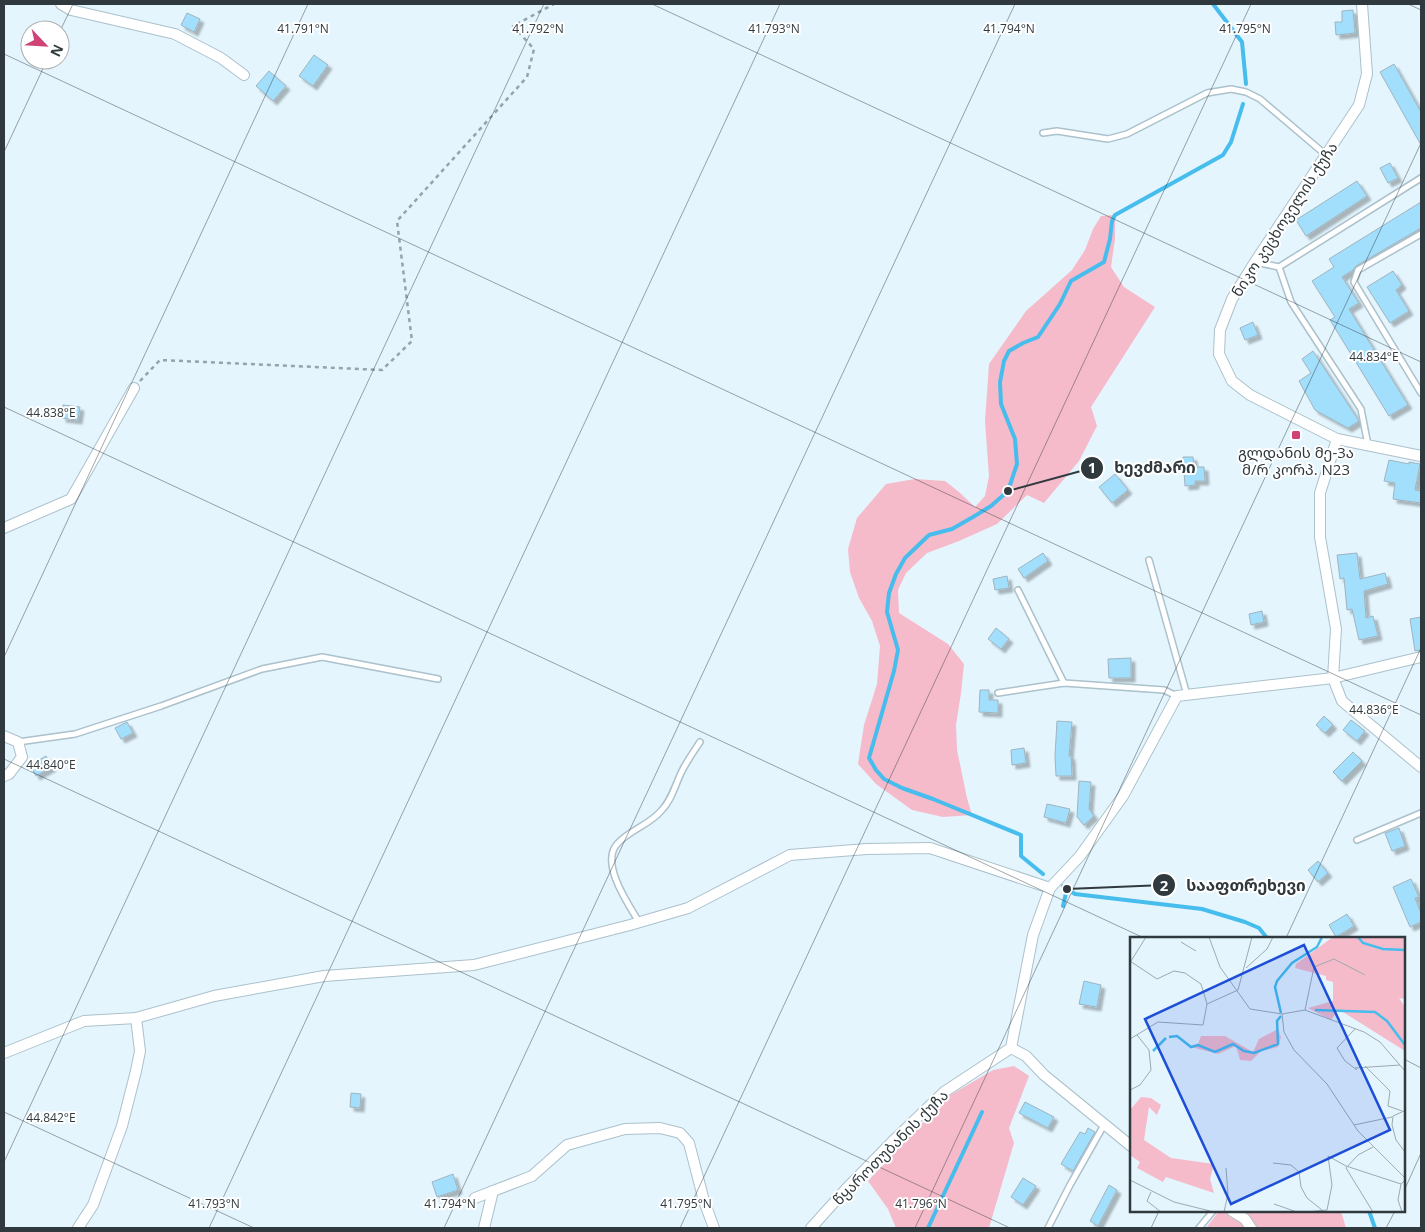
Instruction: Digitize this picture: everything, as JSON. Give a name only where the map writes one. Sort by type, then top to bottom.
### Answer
[{"type":"street","points":[[60,4],[71,10],[175,34],[220,58],[244,75]]},
{"type":"street","name":"ნიკო კეცხოველის ქუჩა","points":[[1362,4],[1366,74],[1358,105],[1232,299],[1220,330],[1219,354],[1232,381],[1250,395],[1337,439],[1421,456]]},
{"type":"street","points":[[4,528],[70,499],[134,388]]},
{"type":"street","points":[[1337,439],[1320,493],[1320,537],[1336,629],[1333,678],[1342,701],[1421,767]]},
{"type":"street","points":[[1130,1145],[1044,1075],[1026,1056],[1011,1048],[1032,935],[1050,888],[1080,856],[1123,796],[1182,695],[1333,678],[1421,657]]},
{"type":"street","points":[[4,736],[18,742],[22,757],[9,774],[4,776]]},
{"type":"street","points":[[4,1053],[84,1022],[136,1018],[214,996],[324,976],[474,964],[688,908],[790,855],[868,849],[930,848],[1050,888]]},
{"type":"street","points":[[78,1228],[93,1205],[122,1126],[140,1051],[136,1018]]},
{"type":"street","name":"წყაროთუბანის ქუჩა","points":[[812,1228],[846,1189],[944,1092],[1011,1048]]},
{"type":"street","points":[[475,1198],[532,1176],[567,1145],[625,1129],[660,1128],[680,1133],[689,1143],[704,1201],[714,1228]]},
{"type":"street","points":[[484,1228],[493,1190]]},
{"type":"street","points":[[1234,1212],[1245,1219],[1251,1228]]},
{"type":"lane","points":[[1043,133],[1057,131],[1108,139],[1127,134],[1207,93],[1231,89],[1246,92],[1260,99],[1326,155]]},
{"type":"lane","points":[[1255,262],[1279,267],[1421,178]]},
{"type":"lane","points":[[1421,234],[1358,270],[1354,282],[1421,393]]},
{"type":"lane","points":[[1279,267],[1290,302],[1361,410],[1368,445]]},
{"type":"lane","points":[[1421,451],[1421,456]]},
{"type":"lane","points":[[998,693],[1064,683],[1164,690],[1182,695],[1149,560]]},
{"type":"lane","points":[[1018,590],[1064,683]]},
{"type":"lane","points":[[18,742],[75,734],[161,706],[262,669],[322,657],[438,679]]},
{"type":"lane","points":[[640,922],[622,895],[614,872],[612,855],[617,844],[660,813],[669,802],[682,771],[700,742]]},
{"type":"lane","points":[[1357,840],[1421,813]]},
{"type":"lane","points":[[1048,1228],[1104,1125]]},
{"type":"lane","points":[[1199,1228],[1212,1212]]},
{"type":"path","points":[[134,388],[160,360],[382,370],[412,341],[397,221],[527,77],[534,49],[513,26],[554,4]]},
{"type":"shaded area","points":[[1115,215],[1115,239],[1111,267],[1124,287],[1155,307],[1091,407],[1097,426],[1079,461],[1044,503],[1027,495],[997,524],[927,553],[906,573],[898,590],[899,613],[948,644],[964,664],[956,725],[957,750],[972,815],[943,817],[912,810],[876,784],[858,764],[864,725],[877,684],[880,646],[872,621],[859,598],[850,572],[848,549],[857,518],[886,484],[915,479],[945,481],[975,507],[985,496],[989,476],[985,421],[989,364],[1026,311],[1072,270],[1085,250],[1093,229],[1101,216]]},
{"type":"shaded area","points":[[1014,1066],[1029,1076],[1009,1128],[1014,1143],[989,1228],[896,1228],[888,1209],[868,1181],[947,1097],[993,1070]]},
{"type":"shaded area","points":[[1218,1212],[1341,1212],[1346,1228],[1206,1228]]},
{"type":"building","points":[[1353,10],[1355,33],[1336,35],[1335,22],[1342,22],[1342,11]]},
{"type":"building","points":[[187,13],[200,19],[194,32],[181,25]]},
{"type":"building","points":[[314,55],[328,65],[313,86],[299,76]]},
{"type":"building","points":[[1394,64],[1421,112],[1421,145],[1380,72]]},
{"type":"building","points":[[269,71],[286,86],[273,101],[256,86]]},
{"type":"building","points":[[1390,163],[1398,178],[1388,183],[1380,168]]},
{"type":"building","points":[[1357,181],[1367,196],[1306,236],[1296,220]]},
{"type":"building","points":[[1421,202],[1421,228],[1356,266],[1342,277],[1359,303],[1349,309],[1408,405],[1389,416],[1330,320],[1335,317],[1312,281],[1334,267],[1329,259]]},
{"type":"building","points":[[1393,271],[1402,285],[1396,290],[1409,311],[1390,323],[1367,287]]},
{"type":"building","points":[[1253,322],[1258,335],[1245,340],[1240,328]]},
{"type":"building","points":[[1313,351],[1359,421],[1348,428],[1315,410],[1299,381],[1311,373],[1302,359]]},
{"type":"building","points":[[63,405],[80,407],[78,420],[62,418]]},
{"type":"building","points":[[1183,457],[1193,457],[1194,467],[1204,467],[1205,481],[1195,481],[1195,485],[1185,486]]},
{"type":"building","points":[[1389,460],[1420,464],[1415,490],[1421,491],[1421,503],[1393,499],[1395,483],[1384,481]]},
{"type":"building","points":[[1115,474],[1128,490],[1112,503],[1099,487]]},
{"type":"building","points":[[1043,553],[1048,561],[1024,578],[1018,569]]},
{"type":"building","points":[[1357,553],[1360,579],[1385,573],[1388,584],[1364,591],[1366,618],[1373,616],[1378,636],[1359,640],[1352,609],[1347,610],[1344,578],[1340,579],[1337,555]]},
{"type":"building","points":[[1007,576],[1009,588],[995,590],[993,579]]},
{"type":"building","points":[[1262,611],[1264,622],[1251,625],[1249,614]]},
{"type":"building","points":[[1421,617],[1421,650],[1415,651],[1410,619]]},
{"type":"building","points":[[996,628],[1009,639],[1001,649],[988,639]]},
{"type":"building","points":[[1131,658],[1131,678],[1109,678],[1108,659]]},
{"type":"building","points":[[980,690],[989,690],[989,700],[998,700],[998,713],[979,712]]},
{"type":"building","points":[[1324,716],[1333,725],[1325,733],[1316,725]]},
{"type":"building","points":[[1351,720],[1365,731],[1357,741],[1343,730]]},
{"type":"building","points":[[1057,721],[1072,722],[1069,756],[1071,756],[1072,776],[1056,776]]},
{"type":"building","points":[[127,722],[133,733],[121,739],[115,728]]},
{"type":"building","points":[[1024,748],[1026,763],[1012,765],[1011,750]]},
{"type":"building","points":[[1353,752],[1362,761],[1342,781],[1333,772]]},
{"type":"building","points":[[46,756],[52,767],[36,776],[30,765]]},
{"type":"building","points":[[1079,781],[1091,782],[1089,809],[1094,816],[1084,825],[1077,817]]},
{"type":"building","points":[[1047,804],[1070,809],[1066,823],[1044,817]]},
{"type":"building","points":[[1399,828],[1405,846],[1392,851],[1385,833]]},
{"type":"building","points":[[1318,861],[1328,873],[1318,882],[1308,870]]},
{"type":"building","points":[[1411,879],[1419,897],[1415,898],[1421,913],[1421,922],[1410,927],[1393,887]]},
{"type":"building","points":[[1347,914],[1354,926],[1336,937],[1329,925]]},
{"type":"building","points":[[1084,981],[1101,985],[1097,1007],[1079,1004]]},
{"type":"building","points":[[351,1093],[361,1094],[360,1108],[350,1107]]},
{"type":"building","points":[[1025,1102],[1054,1117],[1048,1128],[1019,1113]]},
{"type":"building","points":[[1088,1128],[1095,1132],[1073,1171],[1061,1164],[1080,1132],[1085,1134]]},
{"type":"building","points":[[453,1174],[458,1190],[437,1197],[432,1182]]},
{"type":"building","points":[[1023,1178],[1036,1186],[1023,1205],[1011,1197]]},
{"type":"building","points":[[1109,1185],[1117,1190],[1098,1226],[1090,1221]]},
{"type":"waterway","points":[[1213,4],[1242,42],[1246,84]]},
{"type":"waterway","points":[[1043,874],[1021,856],[1021,835],[902,788],[884,779],[869,758],[894,671],[898,650],[887,612],[889,593],[896,574],[905,558],[929,535],[952,529],[991,506],[1008,491],[1017,464],[1015,439],[1001,404],[1000,382],[1004,361],[1009,351],[1038,337],[1060,304],[1071,281],[1104,262],[1112,221],[1115,215],[1223,155],[1231,142],[1243,104]]},
{"type":"waterway","points":[[1063,886],[1075,894],[1202,909],[1259,928],[1266,937]]},
{"type":"waterway","points":[[1063,906],[1067,889]]},
{"type":"waterway","points":[[928,1228],[982,1112]]},
{"type":"waterway","points":[[1369,1212],[1375,1228]]},
{"type":"place","name":"გლდანის მე-3ა მ/რ კორპ. N23","points":[[1296,435]]},
{"type":"place","name":"ხევძმარი","points":[[1008,491]]},
{"type":"place","name":"სააფთრეხევი","points":[[1067,889]]}]
